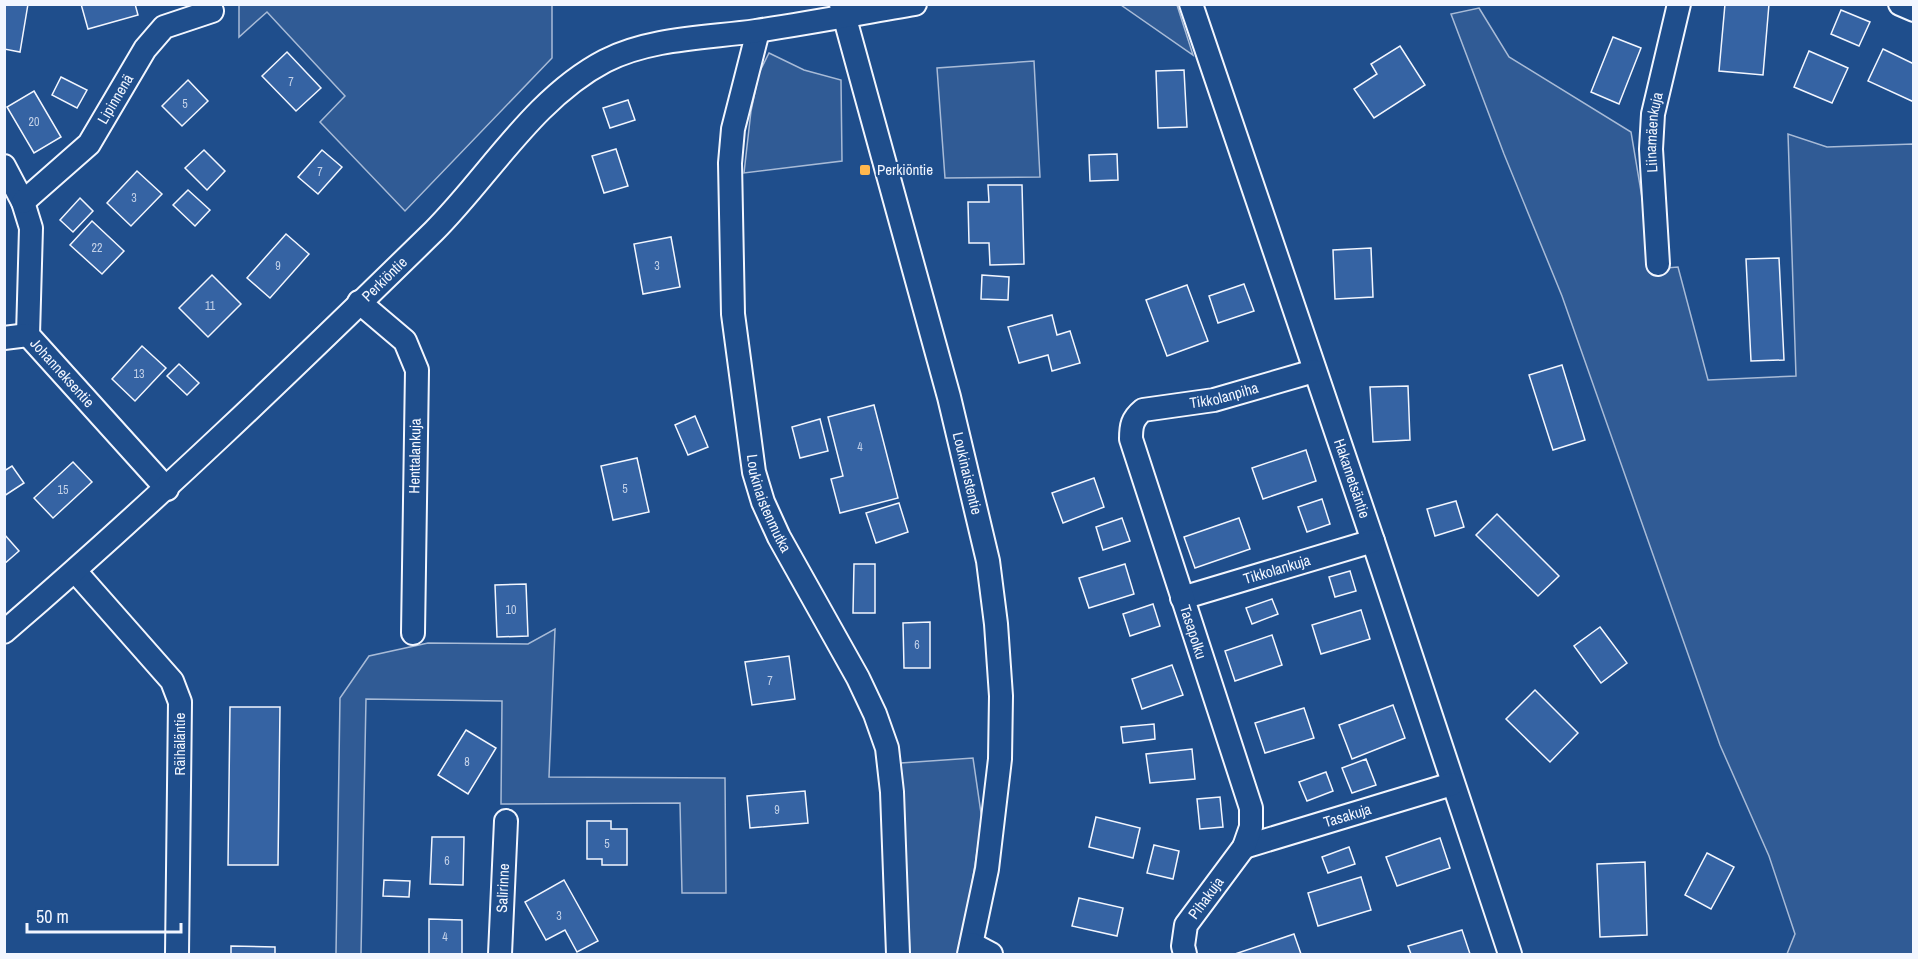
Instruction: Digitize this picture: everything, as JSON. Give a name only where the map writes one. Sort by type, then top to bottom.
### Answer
[{"type":"street","name":"Perkiöntie","points":[[4,632],[167,489],[437,228],[544,106],[570,84],[603,62],[644,46],[758,31],[842,10],[915,4]]},
{"type":"street","name":"Hakametsäntie","points":[[1191,4],[1510,954]]},
{"type":"street","name":"Liinamäenkuja","points":[[1658,264],[1651,149],[1653,114],[1679,4]]},
{"type":"street","points":[[1900,4],[1914,10]]},
{"type":"street","name":"Lipinnenä","points":[[23,202],[89,144],[145,49],[164,27],[212,10]]},
{"type":"street","name":"Loukinaistentie","points":[[842,10],[949,397],[988,561],[996,624],[1001,696],[1000,759],[977,951]]},
{"type":"street","name":"Loukinaistenmutka","points":[[758,31],[733,129],[730,163],[733,314],[754,472],[763,501],[779,537],[858,678],[875,714],[886,748],[892,792],[898,954]]},
{"type":"street","name":"Johanneksentie","points":[[4,166],[23,202],[31,228],[28,335],[167,489]]},
{"type":"street","name":"Henttalankuja","points":[[359,302],[405,341],[417,370],[413,633]]},
{"type":"street","points":[[4,338],[28,335]]},
{"type":"street","name":"Tikkolanpiha","points":[[1134,417],[1143,410],[1214,400],[1314,371]]},
{"type":"street","name":"Tasapolku","points":[[1134,417],[1131,426],[1131,440],[1251,808],[1251,827],[1244,847]]},
{"type":"street","name":"Tikkolankuja","points":[[1182,598],[1373,541]]},
{"type":"street","name":"Räihäläntie","points":[[75,571],[172,681],[180,702],[177,954]]},
{"type":"street","name":"Tasakuja","points":[[1244,847],[1452,784]]},
{"type":"street","name":"Salirinne","points":[[500,954],[506,821]]},
{"type":"street","name":"Pihakuja","points":[[1185,954],[1183,946],[1186,925],[1244,847]]},
{"type":"shaded area","points":[[239,5],[552,5],[552,58],[405,211],[320,122],[345,96],[267,12],[239,37]]},
{"type":"shaded area","points":[[1121,5],[1177,5],[1193,55]]},
{"type":"shaded area","points":[[1479,8],[1509,57],[1631,132],[1654,269],[1678,267],[1708,380],[1796,376],[1788,134],[1827,147],[1913,144],[1913,954],[1787,954],[1795,934],[1769,856],[1720,745],[1562,296],[1504,154],[1451,14]]},
{"type":"shaded area","points":[[769,53],[804,70],[841,80],[842,161],[744,173],[751,111],[759,73]]},
{"type":"shaded area","points":[[1034,61],[1040,177],[945,178],[937,68]]},
{"type":"shaded area","points":[[555,629],[549,777],[725,778],[726,893],[682,893],[680,803],[501,804],[502,701],[366,699],[361,954],[336,954],[340,698],[369,656],[428,643],[528,644]]},
{"type":"shaded area","points":[[973,758],[982,820],[964,934],[958,954],[910,954],[901,763]]},
{"type":"building","points":[[4,4],[28,4],[20,52],[4,49]]},
{"type":"building","points":[[81,4],[135,4],[138,15],[88,29]]},
{"type":"building","points":[[1725,4],[1769,4],[1763,75],[1719,71]]},
{"type":"building","points":[[1841,10],[1870,22],[1859,46],[1831,34]]},
{"type":"building","points":[[1613,37],[1641,48],[1619,104],[1591,92]]},
{"type":"building","points":[[1400,46],[1425,85],[1374,118],[1354,89],[1377,74],[1371,64]]},
{"type":"building","points":[[1883,49],[1914,64],[1914,102],[1868,81]]},
{"type":"building","points":[[1809,51],[1848,68],[1832,103],[1794,87]]},
{"type":"building","points":[[287,52],[321,88],[296,111],[262,76]]},
{"type":"building","points":[[1184,70],[1187,127],[1158,128],[1156,71]]},
{"type":"building","points":[[61,77],[87,90],[77,108],[52,95]]},
{"type":"building","points":[[188,80],[208,101],[182,126],[162,106]]},
{"type":"building","points":[[34,91],[61,137],[34,153],[7,107]]},
{"type":"building","points":[[628,100],[635,120],[610,128],[603,108]]},
{"type":"building","points":[[616,149],[628,186],[604,193],[592,156]]},
{"type":"building","points":[[204,150],[225,171],[207,190],[185,168]]},
{"type":"building","points":[[322,150],[342,167],[318,194],[298,177]]},
{"type":"building","points":[[1117,154],[1118,180],[1090,181],[1089,155]]},
{"type":"building","points":[[137,171],[162,194],[131,226],[107,203]]},
{"type":"building","points":[[988,185],[1022,185],[1024,264],[990,265],[989,243],[969,243],[968,202],[989,202]]},
{"type":"building","points":[[188,190],[210,210],[195,226],[173,205]]},
{"type":"building","points":[[80,198],[93,211],[73,232],[60,220]]},
{"type":"building","points":[[92,221],[124,251],[102,274],[70,245]]},
{"type":"building","points":[[286,234],[309,254],[270,298],[247,278]]},
{"type":"building","points":[[671,237],[680,287],[643,294],[634,244]]},
{"type":"building","points":[[1371,248],[1373,297],[1335,299],[1333,250]]},
{"type":"building","points":[[1779,258],[1784,360],[1751,361],[1746,259]]},
{"type":"building","points":[[212,275],[241,304],[208,337],[179,308]]},
{"type":"building","points":[[982,275],[1009,277],[1008,300],[981,299]]},
{"type":"building","points":[[1244,284],[1254,311],[1218,323],[1209,296]]},
{"type":"building","points":[[1187,285],[1208,341],[1167,356],[1146,300]]},
{"type":"building","points":[[1052,315],[1057,335],[1070,331],[1080,363],[1052,371],[1048,355],[1019,363],[1008,327]]},
{"type":"building","points":[[142,346],[166,368],[135,401],[112,379]]},
{"type":"building","points":[[179,364],[199,383],[187,395],[167,376]]},
{"type":"building","points":[[1562,365],[1585,440],[1553,450],[1529,375]]},
{"type":"building","points":[[1408,386],[1410,440],[1373,442],[1370,387]]},
{"type":"building","points":[[874,405],[898,498],[840,513],[831,479],[843,476],[828,417]]},
{"type":"building","points":[[695,416],[708,447],[688,455],[675,425]]},
{"type":"building","points":[[820,419],[828,451],[800,458],[792,427]]},
{"type":"building","points":[[1306,450],[1316,481],[1263,499],[1252,468]]},
{"type":"building","points":[[637,458],[649,512],[613,520],[601,466]]},
{"type":"building","points":[[73,462],[92,482],[53,518],[34,498]]},
{"type":"building","points":[[12,466],[24,483],[4,496],[4,471]]},
{"type":"building","points":[[1094,478],[1104,507],[1063,523],[1052,493]]},
{"type":"building","points":[[1322,499],[1330,524],[1307,532],[1298,507]]},
{"type":"building","points":[[1456,501],[1464,527],[1435,536],[1427,509]]},
{"type":"building","points":[[899,503],[908,532],[876,543],[866,513]]},
{"type":"building","points":[[1497,514],[1559,576],[1538,596],[1476,535]]},
{"type":"building","points":[[1122,518],[1130,541],[1103,550],[1096,527]]},
{"type":"building","points":[[1239,518],[1250,549],[1195,568],[1184,537]]},
{"type":"building","points":[[4,534],[19,551],[4,564]]},
{"type":"building","points":[[854,564],[875,564],[875,613],[853,613]]},
{"type":"building","points":[[1125,564],[1134,594],[1089,608],[1079,578]]},
{"type":"building","points":[[1350,571],[1356,591],[1335,597],[1329,577]]},
{"type":"building","points":[[526,584],[528,636],[497,637],[495,585]]},
{"type":"building","points":[[1272,599],[1278,614],[1252,624],[1246,608]]},
{"type":"building","points":[[1153,604],[1160,626],[1130,636],[1123,614]]},
{"type":"building","points":[[1361,610],[1370,639],[1321,654],[1312,625]]},
{"type":"building","points":[[930,622],[930,668],[904,668],[903,623]]},
{"type":"building","points":[[1600,627],[1627,663],[1601,683],[1574,646]]},
{"type":"building","points":[[1272,635],[1282,665],[1235,681],[1225,651]]},
{"type":"building","points":[[789,656],[795,699],[752,705],[745,662]]},
{"type":"building","points":[[1172,665],[1183,695],[1142,709],[1132,679]]},
{"type":"building","points":[[1535,690],[1578,733],[1550,762],[1506,719]]},
{"type":"building","points":[[1393,705],[1405,738],[1352,759],[1339,725]]},
{"type":"building","points":[[230,707],[280,707],[278,865],[228,865]]},
{"type":"building","points":[[1304,708],[1314,738],[1265,753],[1255,723]]},
{"type":"building","points":[[1154,724],[1155,739],[1123,743],[1121,727]]},
{"type":"building","points":[[466,730],[496,748],[468,794],[438,775]]},
{"type":"building","points":[[1192,749],[1195,779],[1150,783],[1146,754]]},
{"type":"building","points":[[1366,759],[1376,785],[1352,793],[1342,768]]},
{"type":"building","points":[[1326,772],[1333,791],[1307,801],[1299,782]]},
{"type":"building","points":[[805,791],[808,823],[750,828],[747,796]]},
{"type":"building","points":[[1220,797],[1223,827],[1200,829],[1197,799]]},
{"type":"building","points":[[1096,817],[1140,828],[1133,858],[1089,847]]},
{"type":"building","points":[[587,821],[611,821],[611,829],[627,829],[627,865],[602,865],[602,859],[587,859]]},
{"type":"building","points":[[432,837],[464,837],[463,885],[430,884]]},
{"type":"building","points":[[1440,838],[1450,868],[1397,886],[1386,857]]},
{"type":"building","points":[[1154,845],[1179,851],[1173,879],[1147,873]]},
{"type":"building","points":[[1349,847],[1355,864],[1328,873],[1322,857]]},
{"type":"building","points":[[1707,853],[1734,867],[1711,909],[1685,895]]},
{"type":"building","points":[[1645,862],[1647,935],[1600,937],[1597,864]]},
{"type":"building","points":[[1361,877],[1371,910],[1318,926],[1308,893]]},
{"type":"building","points":[[384,880],[410,881],[409,897],[383,896]]},
{"type":"building","points":[[564,880],[598,941],[577,952],[565,930],[546,940],[525,902]]},
{"type":"building","points":[[1079,898],[1123,908],[1117,936],[1072,926]]},
{"type":"building","points":[[429,919],[462,920],[462,954],[429,954]]},
{"type":"building","points":[[1462,930],[1470,954],[1411,954],[1408,946]]},
{"type":"building","points":[[1294,934],[1301,954],[1235,954]]},
{"type":"building","points":[[231,946],[275,947],[275,954],[231,954]]},
{"type":"place","name":"Perkiöntie","points":[[865,170]]}]
